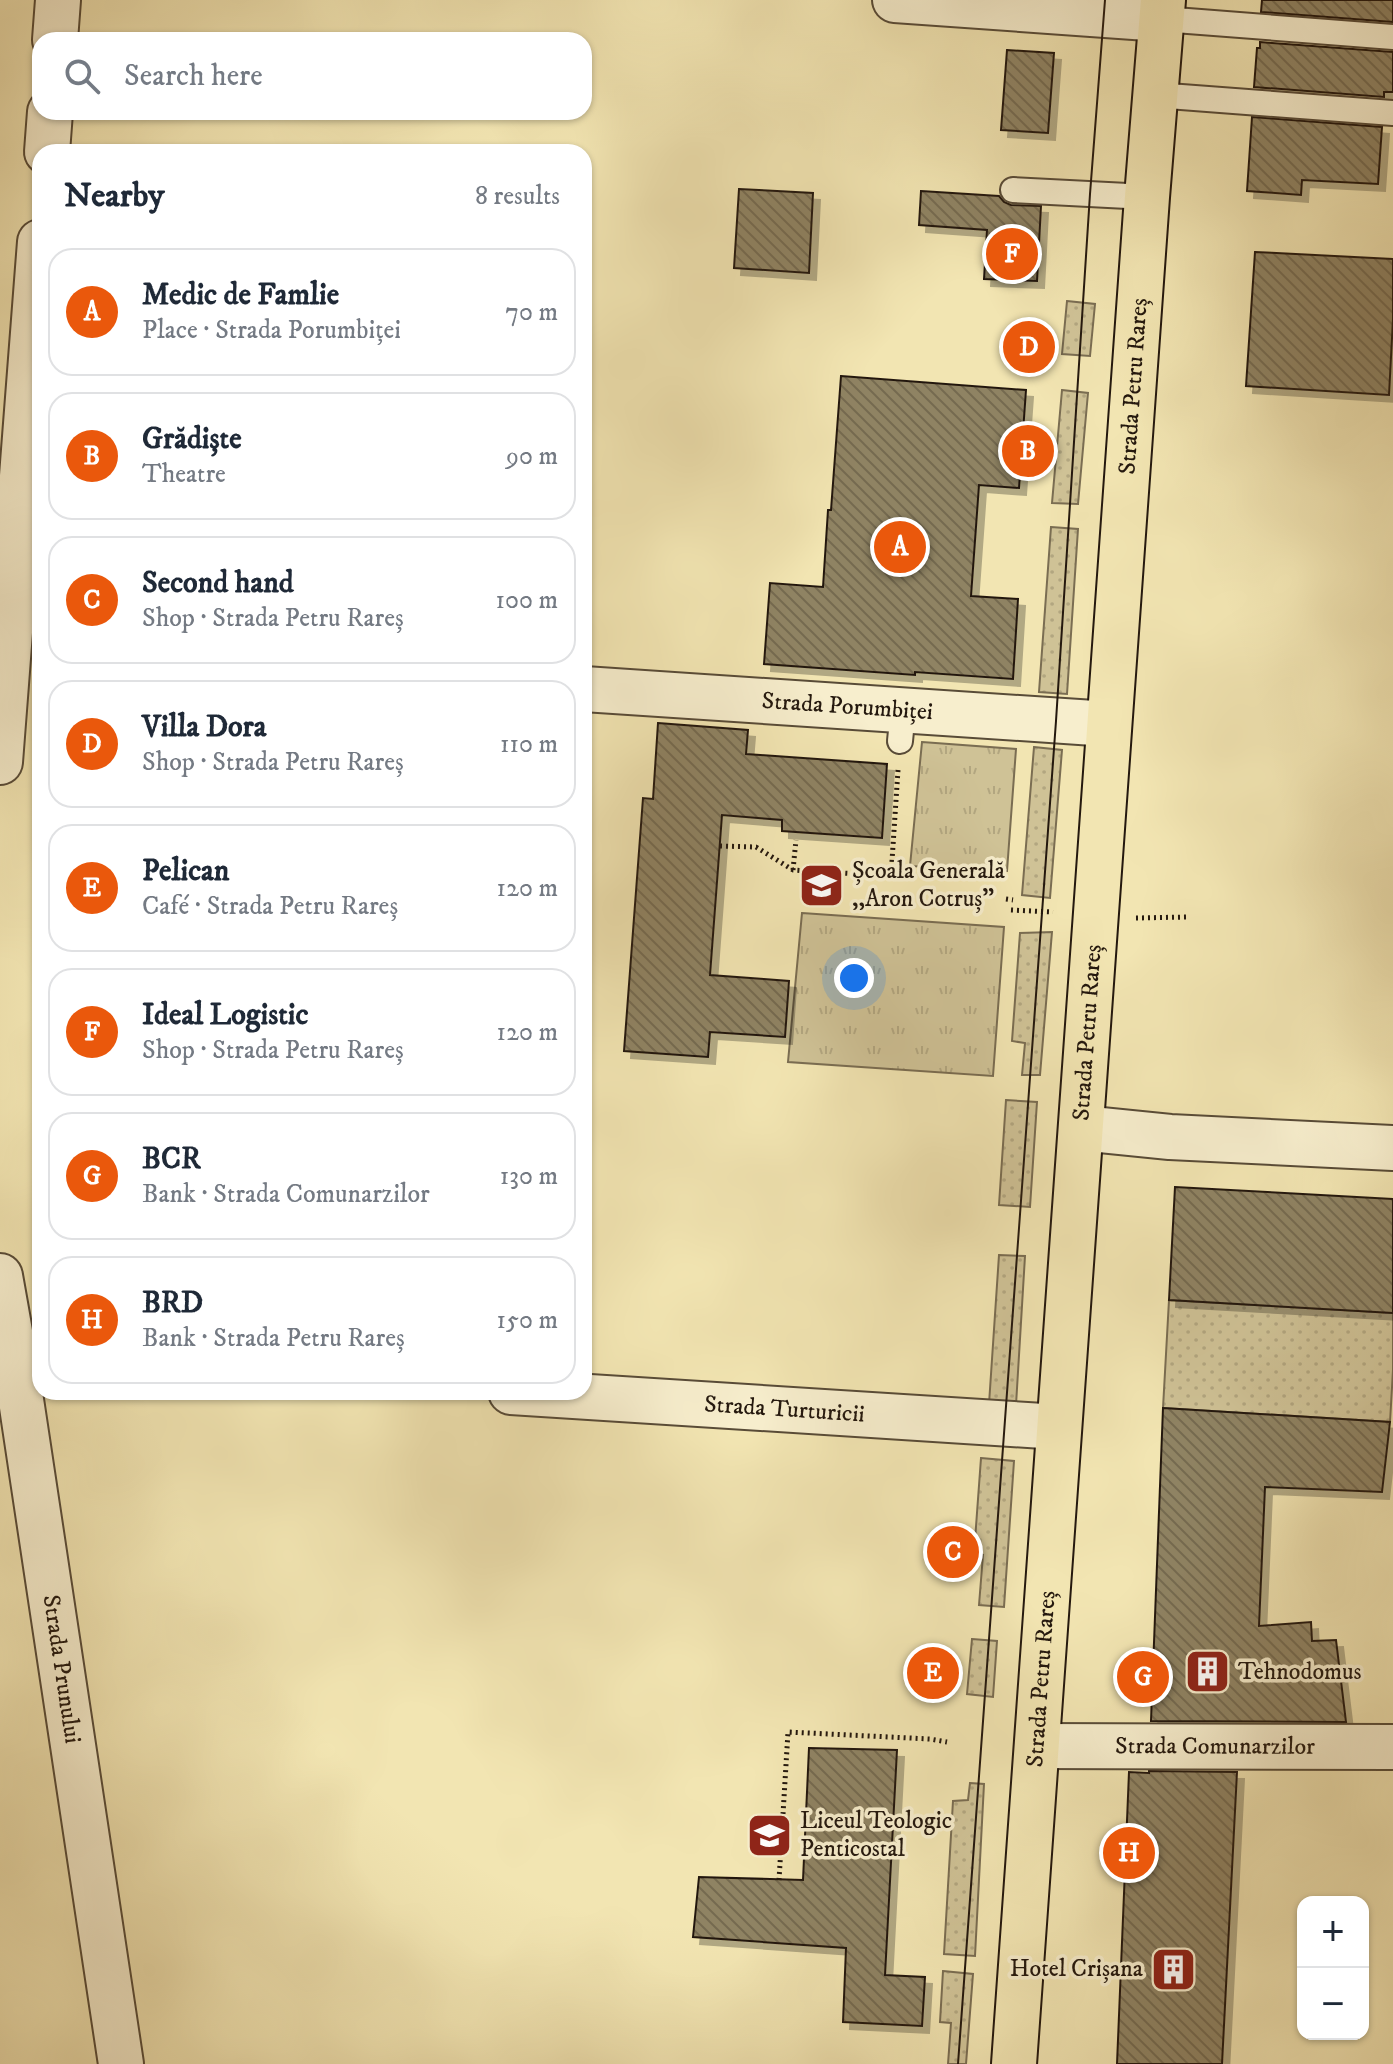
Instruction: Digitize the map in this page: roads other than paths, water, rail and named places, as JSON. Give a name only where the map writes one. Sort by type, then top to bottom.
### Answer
[{"type":"main road","name":"Strada Petru Rareș","points":[[1014,2064],[1147,197],[1163,10]]},
{"type":"street","points":[[56,32],[58,0]]},
{"type":"street","points":[[895,0],[1163,10]]},
{"type":"street","points":[[48,144],[49,120]]},
{"type":"street","points":[[0,762],[16,653],[32,379]]},
{"type":"street","name":"Strada Porumbiței","points":[[592,690],[902,725],[1109,724]]},
{"type":"street","points":[[1081,1128],[1170,1137],[1393,1148]]},
{"type":"street","name":"Strada Prunului","points":[[0,1276],[18,1361],[121,2064]]},
{"type":"street","name":"Strada Turturicii","points":[[592,1397],[1059,1427]]},
{"type":"street","name":"Strada Comunarzilor","points":[[1037,1746],[1393,1747]]},
{"type":"lane","points":[[1163,10],[1393,37]]},
{"type":"lane","points":[[1155,95],[1393,113]]},
{"type":"lane","points":[[1013,190],[1147,197]]},
{"type":"tram line","points":[[958,2064],[1105,0]]},
{"type":"place","name":"Ideal Logistic","points":[[1012,254]]},
{"type":"place","name":"Villa Dora","points":[[1029,347]]},
{"type":"place","name":"Grădiște","points":[[1028,451]]},
{"type":"place","name":"Medic de Famlie","points":[[900,547]]},
{"type":"place","name":"Școala Generală ,,Aron Cotruș\"","points":[[821,885]]},
{"type":"place","name":"Second hand","points":[[953,1552]]},
{"type":"place","name":"Tehnodomus","points":[[1207,1672]]},
{"type":"place","name":"Pelican","points":[[933,1673]]},
{"type":"place","name":"BCR","points":[[1143,1677]]},
{"type":"place","name":"Liceul Teologic Penticostal","points":[[769,1835]]},
{"type":"place","name":"BRD","points":[[1129,1853]]},
{"type":"place","name":"Hotel Crișana","points":[[1174,1969]]}]
